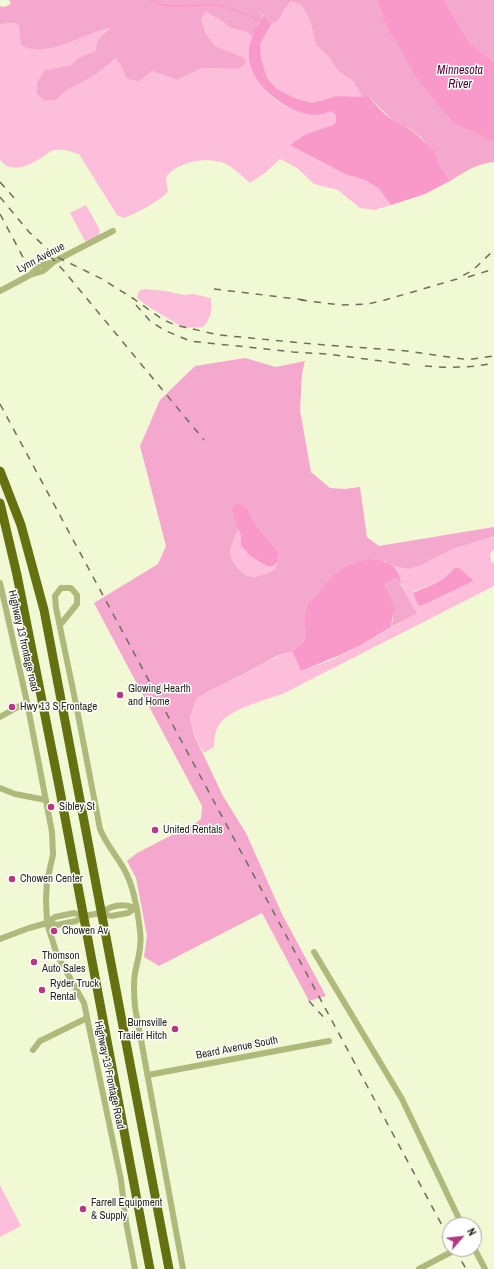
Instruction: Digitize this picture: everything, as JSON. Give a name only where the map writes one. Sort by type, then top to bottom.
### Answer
[{"type":"highway","points":[[0,471],[21,525],[44,610],[169,1269]]},
{"type":"highway","points":[[0,503],[17,575],[84,916],[150,1269]]},
{"type":"street","name":"Lynn Avenue","points":[[0,291],[30,275],[43,271],[53,262],[113,231]]},
{"type":"street","name":"Highway 13 frontage road","points":[[0,583],[26,702]]},
{"type":"street","points":[[60,624],[77,604],[77,595],[71,588],[61,588],[55,596],[56,608],[100,829],[129,881],[136,908],[140,932],[140,951],[133,993],[183,1269]]},
{"type":"street","points":[[0,717],[26,702]]},
{"type":"street","name":"Highway 13 Frontage Road","points":[[26,702],[52,832],[53,855],[46,899],[47,924],[57,955],[84,1003],[121,1180],[126,1222],[135,1269]]},
{"type":"street","points":[[0,788],[15,794],[46,800]]},
{"type":"street","points":[[0,939],[29,928],[47,924],[55,917],[74,913],[84,916],[102,913],[108,908],[127,904],[136,908]]},
{"type":"street","points":[[314,952],[402,1099],[458,1217]]},
{"type":"street","points":[[33,1050],[40,1041],[87,1018]]},
{"type":"street","name":"Beard Avenue South","points":[[148,1075],[329,1041]]},
{"type":"street","points":[[419,1269],[442,1257]]},
{"type":"street","points":[[479,1257],[485,1269]]},
{"type":"shaded area","points":[[9,0],[377,0],[382,17],[454,122],[494,142],[494,162],[477,166],[450,181],[439,162],[421,137],[412,130],[391,119],[369,97],[362,97],[354,82],[338,71],[329,57],[316,45],[310,20],[301,5],[291,1],[279,20],[271,25],[263,14],[253,37],[247,32],[230,28],[222,21],[206,12],[201,19],[206,34],[215,46],[243,57],[246,62],[239,69],[202,68],[177,80],[152,71],[139,81],[127,79],[120,64],[115,59],[94,76],[67,90],[56,100],[45,101],[36,93],[37,82],[45,70],[71,65],[79,57],[95,51],[98,40],[109,28],[65,44],[42,49],[31,49],[21,45],[19,26],[15,23],[0,24],[0,6],[4,7],[11,4]]},
{"type":"shaded area","points":[[445,0],[494,0],[494,62],[471,44]]},
{"type":"shaded area","points":[[291,1],[301,5],[310,20],[316,45],[329,57],[338,71],[354,82],[362,97],[337,96],[312,103],[283,93],[267,78],[261,58],[260,44],[271,25],[279,20]]},
{"type":"shaded area","points":[[206,12],[222,21],[230,28],[247,32],[253,37],[249,52],[267,92],[271,96],[288,107],[307,114],[315,115],[331,111],[336,115],[336,122],[333,125],[306,134],[291,145],[345,174],[365,180],[379,189],[391,205],[375,210],[360,208],[338,190],[314,184],[297,168],[280,159],[266,172],[250,183],[226,164],[211,160],[202,160],[185,164],[171,172],[166,178],[168,192],[147,207],[124,218],[117,215],[79,154],[64,150],[54,150],[33,163],[16,168],[5,165],[0,160],[0,24],[15,23],[19,26],[22,45],[64,44],[109,27],[98,40],[95,51],[79,57],[71,65],[45,70],[37,82],[36,92],[45,101],[56,100],[67,90],[94,76],[115,59],[120,64],[127,79],[152,71],[177,80],[202,68],[239,69],[243,57],[215,46],[206,34],[201,19]]},
{"type":"shaded area","points":[[86,205],[100,230],[99,235],[89,242],[85,241],[70,213]]},
{"type":"shaded area","points":[[144,289],[166,291],[184,295],[193,294],[211,298],[210,317],[203,327],[184,328],[137,298],[139,291]]},
{"type":"shaded area","points":[[245,358],[276,367],[305,361],[302,373],[300,410],[311,472],[330,488],[345,489],[360,487],[367,537],[379,546],[494,527],[494,536],[456,548],[422,565],[409,569],[395,567],[385,561],[360,562],[339,571],[315,598],[308,603],[305,615],[306,635],[299,646],[292,651],[277,656],[208,691],[197,698],[193,707],[190,718],[194,735],[223,796],[246,833],[282,914],[326,996],[309,1001],[262,913],[159,966],[144,957],[147,936],[136,878],[127,861],[137,853],[197,822],[201,819],[202,806],[94,603],[158,564],[166,546],[140,446],[160,400],[195,366]],"holes":[[[248,509],[257,526],[279,552],[278,562],[275,569],[255,577],[241,572],[231,558],[231,548],[239,526],[232,511]]]},
{"type":"shaded area","points":[[239,526],[241,546],[246,551],[275,564],[278,562],[275,569],[255,577],[241,572],[230,555],[232,544]]},
{"type":"shaded area","points":[[494,536],[494,549],[490,554],[492,563],[494,562],[494,586],[290,691],[250,705],[227,716],[222,721],[215,733],[214,747],[204,753],[194,733],[191,719],[193,705],[197,698],[216,686],[239,677],[285,653],[292,651],[301,671],[331,660],[361,645],[416,613],[410,604],[395,567],[409,569],[422,565],[456,548]],"holes":[[[454,568],[465,573],[474,581],[421,606],[418,605],[413,592],[441,580]]]},
{"type":"shaded area","points":[[397,579],[417,613],[391,627],[393,619],[391,598],[385,585],[391,580]]},
{"type":"shaded area","points":[[0,1185],[21,1226],[0,1237]]},
{"type":"water","name":"Minnesota River","points":[[377,0],[445,0],[471,44],[494,62],[494,142],[454,123],[418,80],[382,17]]},
{"type":"water","points":[[264,14],[271,25],[260,44],[261,58],[267,78],[277,89],[295,98],[312,103],[337,96],[369,97],[388,117],[410,129],[430,148],[432,148],[440,166],[450,181],[425,194],[391,205],[379,189],[365,180],[345,174],[290,145],[306,134],[333,125],[336,122],[336,115],[331,111],[320,115],[302,113],[280,102],[269,94],[261,84],[254,74],[250,63],[249,51],[253,36]]},
{"type":"water","points":[[234,505],[243,505],[248,509],[257,526],[279,552],[278,562],[272,566],[267,566],[252,557],[241,546],[241,536],[232,511]]},
{"type":"water","points":[[369,559],[382,561],[392,565],[398,572],[400,578],[402,585],[397,579],[391,580],[385,585],[394,608],[391,627],[361,645],[301,671],[292,651],[302,643],[305,636],[305,614],[308,603],[339,571],[350,565]]},
{"type":"water","points":[[454,568],[459,568],[474,581],[421,606],[418,605],[413,593],[441,580]]},
{"type":"waterway","points":[[151,0],[173,6],[217,5],[260,20]]},
{"type":"railway","points":[[0,182],[16,200]]},
{"type":"railway","points":[[0,197],[29,232],[55,256],[102,279],[162,319],[175,325],[219,335],[407,351],[463,359],[494,356]]},
{"type":"railway","points":[[0,214],[25,261]]},
{"type":"railway","points":[[300,300],[341,305],[368,304],[385,300],[457,279],[473,270],[494,250]]},
{"type":"railway","points":[[50,256],[204,440]]},
{"type":"railway","points":[[468,277],[494,269]]},
{"type":"railway","points":[[214,289],[305,300]]},
{"type":"railway","points":[[136,305],[150,321],[164,330],[190,341],[293,352],[327,354],[412,365]]},
{"type":"railway","points":[[425,366],[460,367],[494,363]]},
{"type":"railway","points":[[0,404],[442,1225]]},
{"type":"railway","points":[[309,1001],[328,1022]]},
{"type":"railway","points":[[459,1257],[466,1269]]},
{"type":"place","name":"Glowing Hearth and Home","points":[[120,695]]},
{"type":"place","name":"Hwy 13 S Frontage","points":[[12,707]]},
{"type":"place","name":"Sibley St","points":[[51,807]]},
{"type":"place","name":"United Rentals","points":[[155,830]]},
{"type":"place","name":"Chowen Center","points":[[12,879]]},
{"type":"place","name":"Chowen Av","points":[[54,931]]},
{"type":"place","name":"Thomson Auto Sales","points":[[34,962]]},
{"type":"place","name":"Ryder Truck Rental","points":[[42,990]]},
{"type":"place","name":"Burnsville Trailer Hitch","points":[[175,1029]]},
{"type":"place","name":"Farrell Equipment & Supply","points":[[83,1209]]}]
